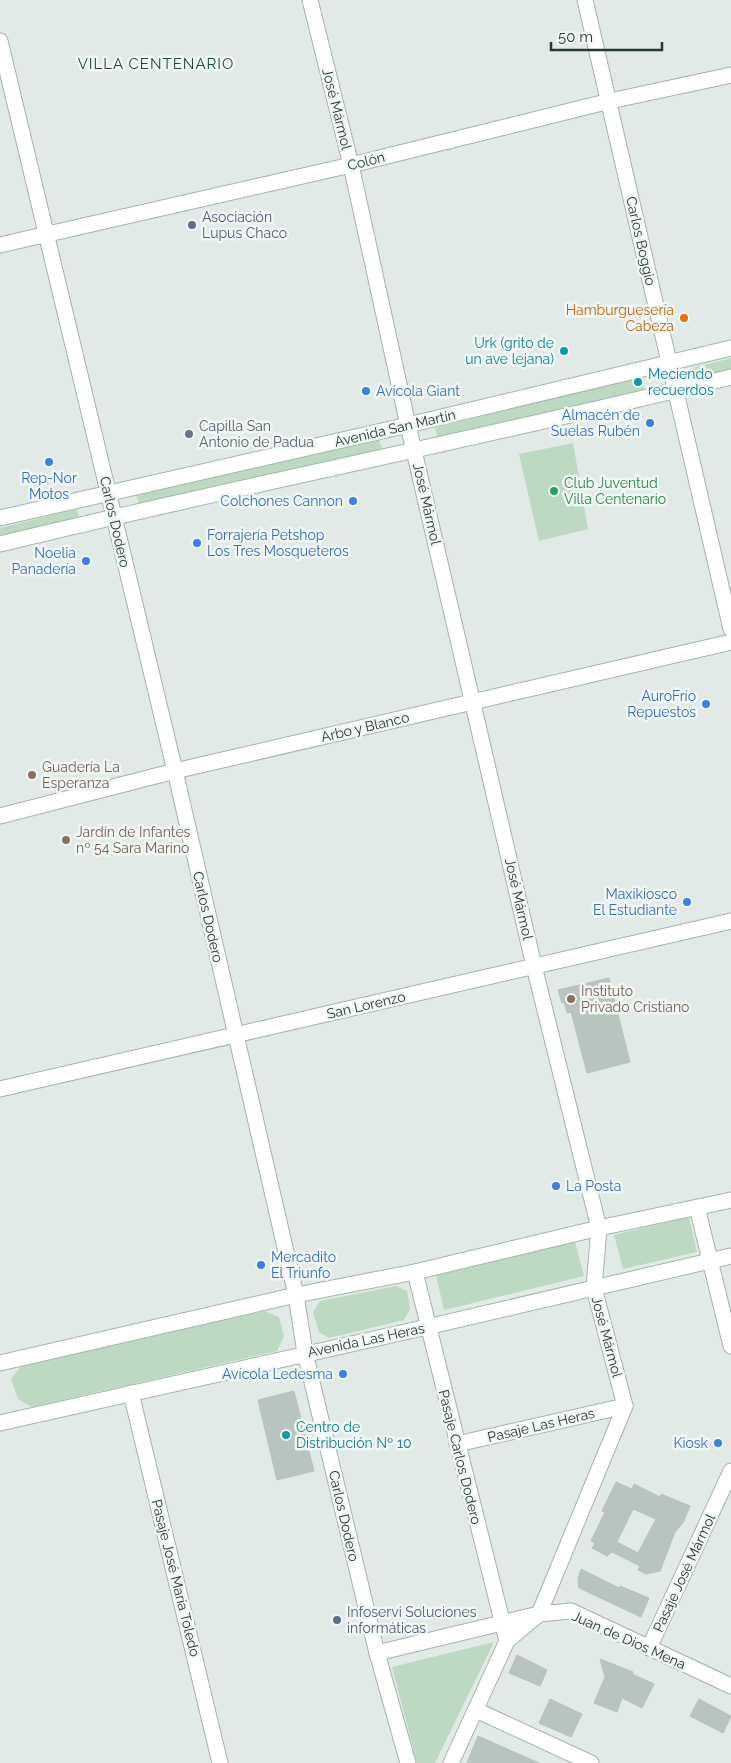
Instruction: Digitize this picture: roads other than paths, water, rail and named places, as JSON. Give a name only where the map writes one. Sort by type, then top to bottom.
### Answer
[{"type":"street","name":"José Mármol","points":[[310,0],[351,165],[408,425],[534,966],[600,1228],[594,1288],[624,1406]]},
{"type":"street","name":"Carlos Boggio","points":[[585,0],[731,629]]},
{"type":"street","name":"Carlos Dodero","points":[[0,41],[175,771],[296,1295],[305,1353],[377,1653],[408,1763]]},
{"type":"street","name":"Colón","points":[[0,245],[351,165],[610,102],[731,75]]},
{"type":"street","name":"Avenida San Martín","points":[[0,518],[408,425],[731,348]]},
{"type":"street","name":"Avenida San Martín","points":[[0,544],[414,451],[731,377]]},
{"type":"street","name":"Arbo y Blanco","points":[[0,816],[175,771],[731,642]]},
{"type":"street","name":"San Lorenzo","points":[[0,1089],[731,921]]},
{"type":"street","points":[[0,1363],[296,1295],[415,1272],[600,1228],[731,1200]]},
{"type":"street","points":[[697,1207],[731,1346]]},
{"type":"street","name":"Avenida Las Heras","points":[[0,1421],[427,1327],[731,1256]]},
{"type":"street","name":"Pasaje Carlos Dodero","points":[[415,1272],[427,1327],[507,1641]]},
{"type":"street","name":"Pasaje José María Toledo","points":[[131,1393],[220,1763]]},
{"type":"street","points":[[451,1763],[507,1641],[539,1614],[624,1406]]},
{"type":"street","name":"Pasaje Las Heras","points":[[457,1444],[624,1406]]},
{"type":"street","name":"Pasaje José Mármol","points":[[649,1648],[731,1471]]},
{"type":"street","name":"Juan de Dios Mena","points":[[377,1653],[539,1614],[571,1611],[731,1686]]},
{"type":"street","points":[[476,1710],[591,1763]]},
{"type":"place","name":"Asociación Lupus Chaco","points":[[192,225]]},
{"type":"place","name":"Hamburguesería Cabeza","points":[[684,318]]},
{"type":"place","name":"Urk (grito de un ave lejana)","points":[[564,351]]},
{"type":"place","name":"Meciendo recuerdos","points":[[638,382]]},
{"type":"place","name":"Avícola Giant","points":[[366,391]]},
{"type":"place","name":"Almacén de Suelas Rubén","points":[[650,423]]},
{"type":"place","name":"Capilla San Antonio de Padua","points":[[189,434]]},
{"type":"place","name":"Rep-Nor Motos","points":[[49,462]]},
{"type":"place","name":"Club Juventud Villa Centenario","points":[[554,491]]},
{"type":"place","name":"Colchones Cannon","points":[[353,501]]},
{"type":"place","name":"Forrajería Petshop Los Tres Mosqueteros","points":[[197,543]]},
{"type":"place","name":"Noelia Panadería","points":[[86,561]]},
{"type":"place","name":"AuroFrío Repuestos","points":[[706,704]]},
{"type":"place","name":"Guadería La Esperanza","points":[[32,775]]},
{"type":"place","name":"Jardín de Infantes nº 54 Sara Marino","points":[[66,840]]},
{"type":"place","name":"Maxikiosco El Estudiante","points":[[687,902]]},
{"type":"place","name":"Instituto Privado Cristiano","points":[[571,999]]},
{"type":"place","name":"La Posta","points":[[556,1186]]},
{"type":"place","name":"Mercadito El Triunfo","points":[[261,1265]]},
{"type":"place","name":"Avícola Ledesma","points":[[343,1374]]},
{"type":"place","name":"Centro de Distribución Nº 10","points":[[286,1435]]},
{"type":"place","name":"Kiosk","points":[[718,1443]]},
{"type":"place","name":"Infoservi Soluciones informáticas","points":[[337,1620]]},
{"type":"district","name":"VILLA CENTENARIO","points":[[156,64]]}]
